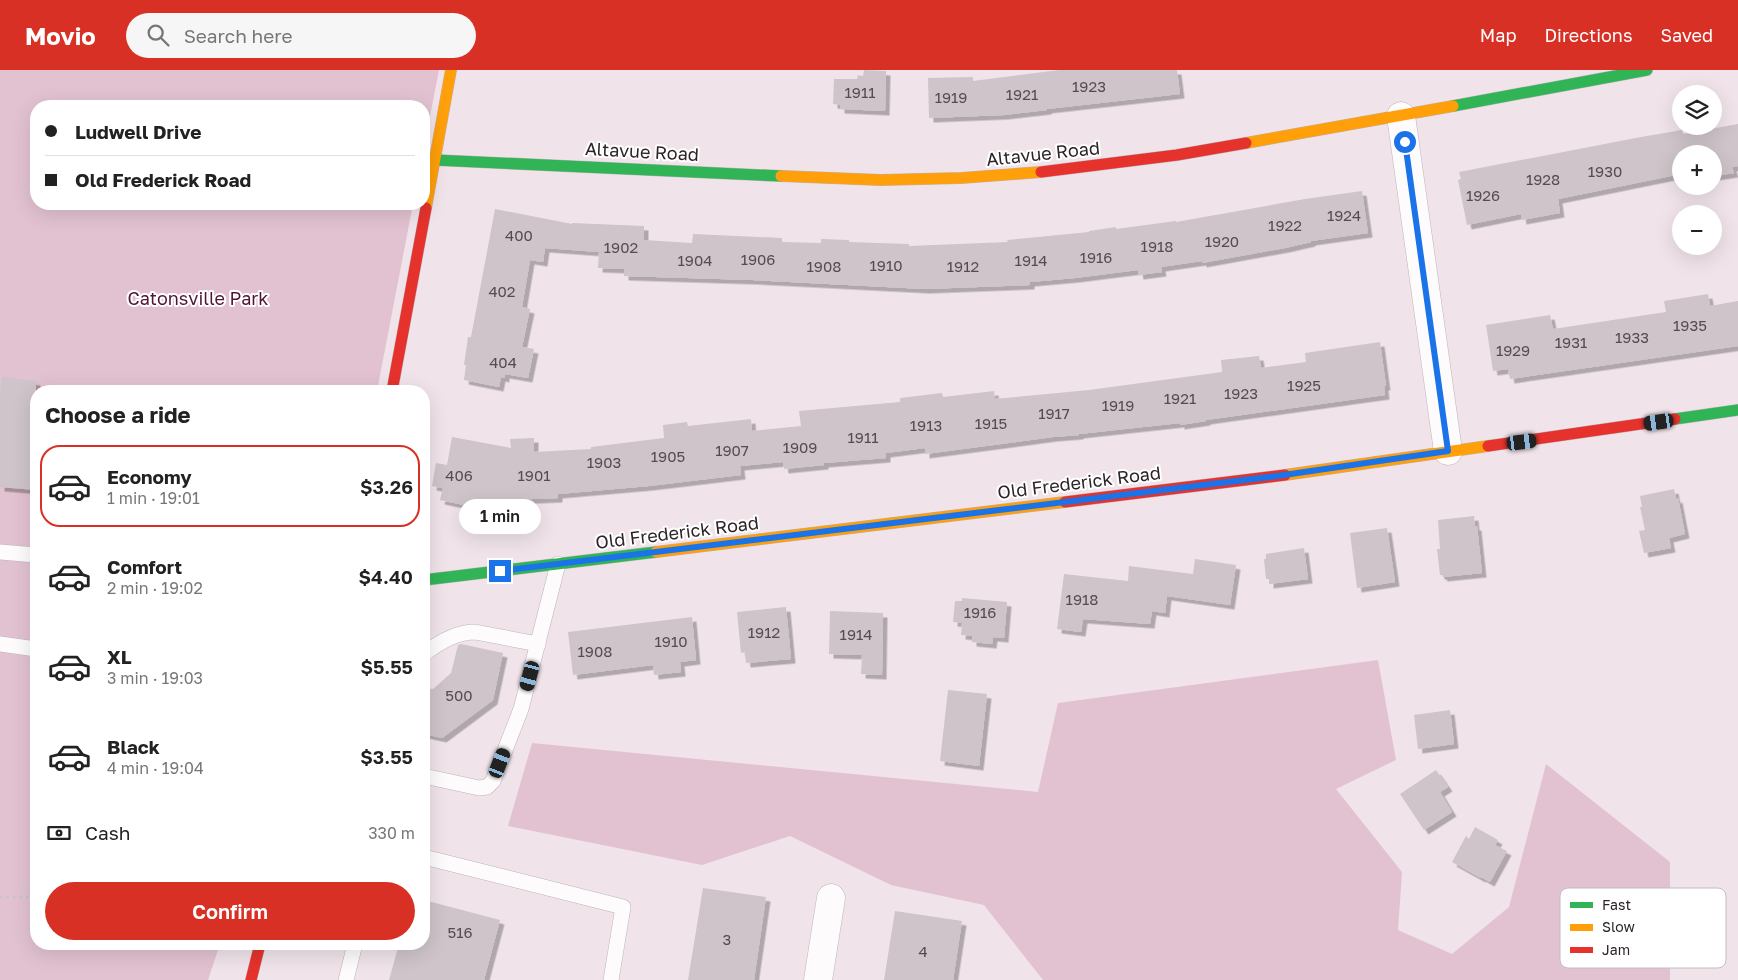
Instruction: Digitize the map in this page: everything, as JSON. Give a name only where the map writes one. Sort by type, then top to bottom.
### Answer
[{"type":"street","points":[[430,187],[451,70]]},
{"type":"street","name":"Altavue Road","points":[[435,160],[880,180],[960,178],[1052,171],[1177,154],[1401,116],[1647,70]]},
{"type":"street","points":[[1401,116],[1448,451]]},
{"type":"street","points":[[393,385],[426,210]]},
{"type":"street","name":"Old Frederick Road","points":[[430,579],[1277,476],[1738,410]]},
{"type":"street","points":[[818,980],[831,898]]},
{"type":"street","points":[[251,980],[258,950]]},
{"type":"lane","points":[[0,552],[30,554]]},
{"type":"lane","points":[[430,777],[479,788],[488,787],[493,782],[521,709],[558,564]]},
{"type":"lane","points":[[430,650],[442,642],[466,632],[538,644]]},
{"type":"lane","points":[[0,644],[30,648]]},
{"type":"lane","points":[[430,858],[624,907],[610,980]]},
{"type":"lane","points":[[346,980],[354,950]]},
{"type":"path","points":[[0,897],[30,897]]},
{"type":"green space","name":"Catonsville Park","points":[[0,70],[439,70],[430,116],[430,100],[30,100],[30,210],[412,210],[378,385],[30,385],[30,950],[218,950],[208,980],[0,980]]},
{"type":"green space","points":[[1378,660],[1396,760],[1336,789],[1402,872],[1398,930],[1452,954],[1509,907],[1546,764],[1670,862],[1670,888],[1560,888],[1560,968],[1670,968],[1670,980],[1043,980],[984,905],[891,885],[790,836],[702,865],[508,826],[532,743],[1038,792],[1058,703]]},
{"type":"building","points":[[864,70],[886,71],[885,111],[840,109],[840,105],[833,104],[834,79],[857,79],[858,75],[863,76]]},
{"type":"building","points":[[1059,70],[1177,70],[1180,94],[1004,115],[929,118],[928,78],[973,77],[973,81]]},
{"type":"building","points":[[1738,124],[1738,166],[1732,167],[1734,173],[1722,175],[1722,145],[1672,145],[1672,176],[1558,199],[1560,213],[1522,220],[1521,214],[1467,225],[1458,180],[1461,179],[1459,172],[1672,132],[1672,135],[1722,135],[1722,127]]},
{"type":"building","points":[[1362,191],[1368,233],[1311,241],[1285,248],[1202,263],[1202,261],[1161,267],[1162,272],[1139,275],[1138,270],[1030,282],[1030,285],[925,289],[752,280],[624,276],[624,269],[598,268],[599,252],[545,248],[543,262],[530,260],[522,307],[530,309],[522,347],[534,349],[528,378],[505,374],[505,378],[501,377],[499,387],[464,380],[468,337],[471,337],[495,209],[572,224],[644,226],[644,240],[692,243],[693,234],[782,238],[782,242],[821,243],[821,239],[909,244],[909,246],[1008,242],[1007,240],[1176,222]]},
{"type":"building","points":[[1708,294],[1710,306],[1738,301],[1738,346],[1510,379],[1508,369],[1493,371],[1486,325],[1550,315],[1553,329],[1666,312],[1664,301]]},
{"type":"building","points":[[1380,342],[1386,386],[1384,386],[1385,395],[1180,425],[1180,423],[1079,434],[925,454],[925,448],[886,453],[886,458],[824,463],[824,465],[784,469],[783,462],[740,466],[741,475],[558,494],[558,498],[479,501],[478,508],[440,500],[443,488],[432,486],[436,463],[447,465],[452,437],[511,448],[510,439],[534,438],[534,452],[591,449],[591,447],[664,438],[663,425],[687,422],[688,426],[751,419],[752,431],[801,426],[799,411],[900,402],[900,398],[942,393],[943,397],[994,391],[995,399],[1089,390],[1222,372],[1221,360],[1259,356],[1261,368],[1306,362],[1305,353]]},
{"type":"building","points":[[2,377],[36,381],[36,385],[30,385],[30,490],[0,487],[0,395]]},
{"type":"building","points":[[1674,489],[1676,499],[1678,498],[1685,534],[1669,538],[1671,548],[1644,553],[1639,531],[1645,530],[1640,507],[1642,507],[1640,496]]},
{"type":"building","points":[[1474,516],[1475,526],[1477,526],[1482,573],[1443,577],[1440,575],[1437,549],[1440,549],[1438,520]]},
{"type":"building","points":[[1387,528],[1395,582],[1357,588],[1350,533]]},
{"type":"building","points":[[1304,548],[1308,579],[1269,584],[1269,579],[1266,579],[1264,559],[1266,559],[1266,554]]},
{"type":"building","points":[[1195,559],[1236,565],[1230,605],[1167,596],[1165,613],[1152,611],[1150,624],[1083,619],[1081,632],[1057,629],[1064,574],[1128,581],[1129,566],[1193,574]]},
{"type":"building","points":[[962,598],[1007,602],[1004,638],[993,637],[992,644],[972,642],[972,636],[961,635],[962,623],[953,622],[955,601],[962,601]]},
{"type":"building","points":[[786,607],[791,659],[746,663],[745,652],[741,653],[737,612]]},
{"type":"building","points":[[830,611],[883,613],[882,675],[861,674],[862,655],[829,654]]},
{"type":"building","points":[[692,617],[696,660],[680,662],[681,672],[654,675],[653,665],[573,675],[568,632]]},
{"type":"building","points":[[461,644],[503,653],[493,700],[442,738],[430,735],[430,689],[433,689],[451,673],[458,645]]},
{"type":"building","points":[[948,690],[987,694],[979,766],[940,761]]},
{"type":"building","points":[[1450,710],[1454,744],[1418,749],[1414,715]]},
{"type":"building","points":[[1436,770],[1448,787],[1440,792],[1452,812],[1424,830],[1400,794]]},
{"type":"building","points":[[1475,827],[1498,840],[1495,845],[1507,851],[1490,882],[1452,862],[1466,836],[1469,839]]},
{"type":"building","points":[[703,888],[766,897],[754,980],[688,980]]},
{"type":"building","points":[[430,902],[500,920],[484,980],[389,980],[397,950],[430,950]]},
{"type":"building","points":[[895,911],[962,921],[953,980],[884,980]]},
{"type":"traffic: fast","points":[[1453,106],[1647,70]]},
{"type":"traffic: fast","points":[[435,160],[781,176]]},
{"type":"traffic: fast","points":[[1675,419],[1738,410]]},
{"type":"traffic: fast","points":[[430,579],[656,552]]},
{"type":"traffic: slow","points":[[430,186],[451,70]]},
{"type":"traffic: slow","points":[[1246,143],[1453,106]]},
{"type":"traffic: slow","points":[[781,176],[881,180],[961,178],[1041,172]]},
{"type":"traffic: slow","points":[[1285,475],[1488,446]]},
{"type":"traffic: slow","points":[[656,552],[1065,502]]},
{"type":"traffic: jam","points":[[1041,172],[1177,155],[1246,143]]},
{"type":"traffic: jam","points":[[393,385],[426,210]]},
{"type":"traffic: jam","points":[[1488,446],[1675,419]]},
{"type":"traffic: jam","points":[[1065,502],[1285,475]]},
{"type":"traffic: jam","points":[[251,980],[258,950]]},
{"type":"route","points":[[500,571],[1277,476],[1448,451],[1405,142]]}]
